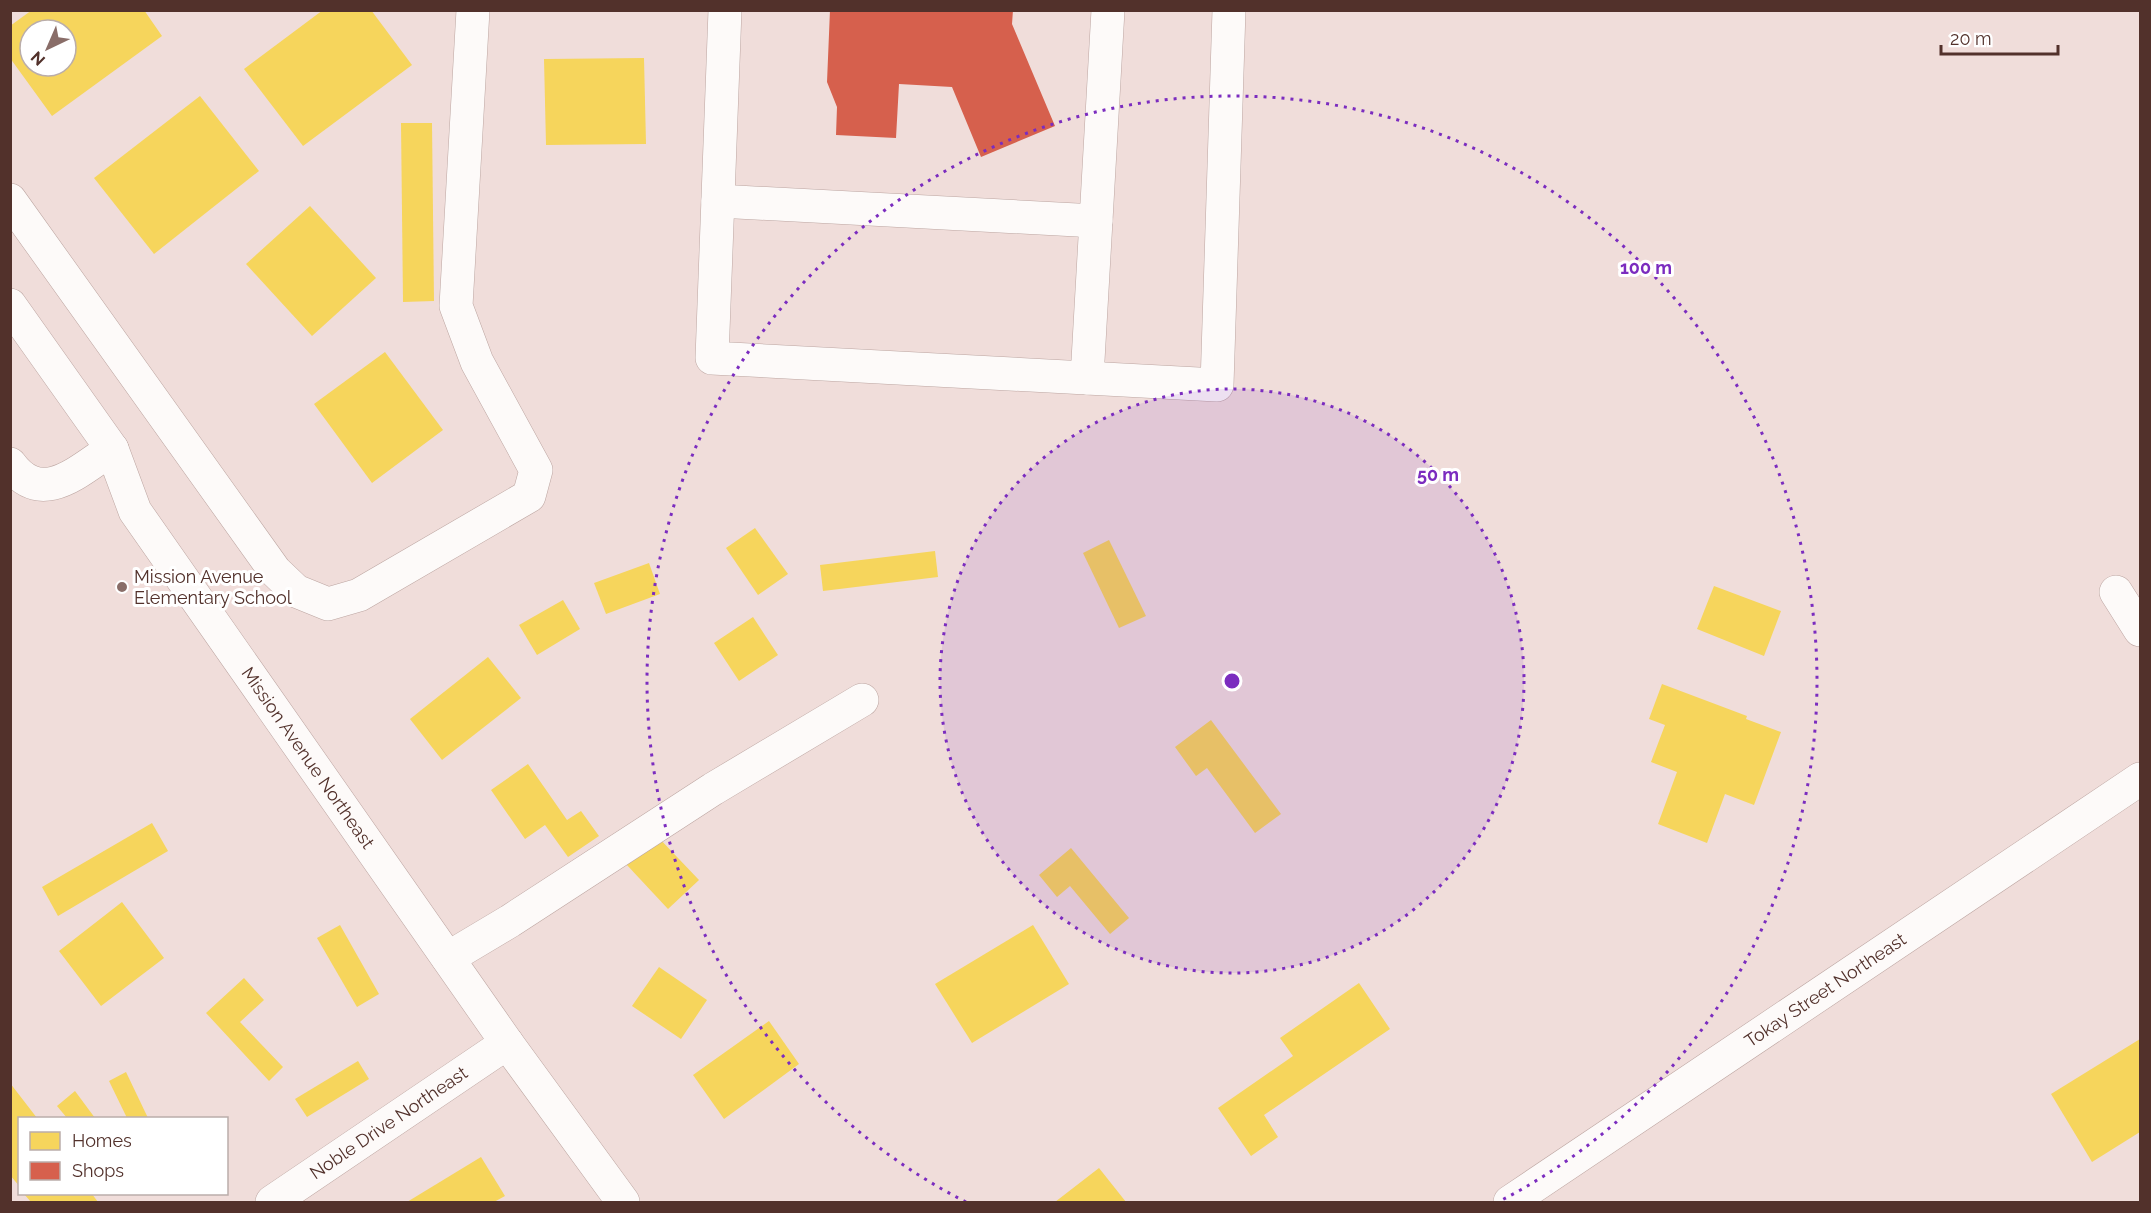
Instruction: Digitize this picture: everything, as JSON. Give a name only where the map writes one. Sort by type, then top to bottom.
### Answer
[{"type":"street","points":[[10,200],[275,571],[296,591],[328,604],[359,595],[529,496],[536,470],[477,362],[456,306],[473,10]]},
{"type":"street","points":[[725,10],[712,358],[1217,385],[1229,10]]},
{"type":"street","points":[[1087,378],[1108,10]]},
{"type":"street","points":[[718,201],[1096,221]]},
{"type":"street","name":"Mission Avenue Northeast","points":[[10,305],[112,449],[135,511],[507,1043],[623,1203]]},
{"type":"street","points":[[10,464],[32,484],[57,484],[112,449]]},
{"type":"street","points":[[2116,592],[2140,630]]},
{"type":"street","points":[[448,958],[510,921],[713,789],[862,700]]},
{"type":"street","name":"Tokay Street Northeast","points":[[1510,1203],[2140,779]]},
{"type":"street","name":"Noble Drive Northeast","points":[[272,1203],[507,1043]]},
{"type":"building: Homes","points":[[32,10],[144,10],[162,36],[52,116],[24,78],[78,78],[78,18],[21,18]]},
{"type":"building: Homes","points":[[323,10],[371,10],[412,65],[303,146],[244,69]]},
{"type":"building: Homes","points":[[18,20],[18,69],[10,58],[10,26]]},
{"type":"building: Homes","points":[[644,58],[646,144],[546,145],[544,59]]},
{"type":"building: Homes","points":[[200,96],[259,171],[154,254],[94,178]]},
{"type":"building: Homes","points":[[401,123],[432,123],[434,301],[403,302]]},
{"type":"building: Homes","points":[[310,206],[376,278],[312,336],[246,264]]},
{"type":"building: Homes","points":[[385,352],[443,430],[372,483],[314,404]]},
{"type":"building: Homes","points":[[755,528],[788,574],[758,595],[726,548]]},
{"type":"building: Homes","points":[[1109,540],[1146,616],[1119,628],[1083,553]]},
{"type":"building: Homes","points":[[935,551],[938,577],[823,591],[820,565]]},
{"type":"building: Homes","points":[[649,563],[660,594],[606,614],[594,583]]},
{"type":"building: Homes","points":[[1714,586],[1781,611],[1764,656],[1697,629]]},
{"type":"building: Homes","points":[[563,600],[580,629],[537,655],[519,625]]},
{"type":"building: Homes","points":[[753,617],[778,655],[739,681],[714,643]]},
{"type":"building: Homes","points":[[488,657],[521,698],[442,760],[410,719]]},
{"type":"building: Homes","points":[[1662,684],[1747,716],[1746,719],[1781,732],[1754,805],[1725,794],[1707,843],[1658,824],[1677,772],[1651,762],[1665,725],[1649,719]]},
{"type":"building: Homes","points":[[1211,720],[1281,814],[1255,833],[1207,768],[1196,776],[1175,747]]},
{"type":"building: Homes","points":[[528,764],[567,820],[581,811],[599,836],[568,857],[545,825],[525,839],[491,790]]},
{"type":"building: Homes","points":[[152,823],[168,851],[58,916],[42,887]]},
{"type":"building: Homes","points":[[657,836],[699,880],[668,909],[626,864]]},
{"type":"building: Homes","points":[[1071,848],[1129,918],[1110,934],[1070,886],[1057,897],[1039,875]]},
{"type":"building: Homes","points":[[122,902],[164,958],[101,1006],[59,951]]},
{"type":"building: Homes","points":[[340,925],[379,994],[357,1007],[317,938]]},
{"type":"building: Homes","points":[[1033,925],[1069,984],[972,1043],[935,984]]},
{"type":"building: Homes","points":[[659,967],[707,1000],[681,1039],[632,1006]]},
{"type":"building: Homes","points":[[244,978],[264,1000],[240,1022],[283,1067],[269,1081],[206,1013]]},
{"type":"building: Homes","points":[[1359,983],[1390,1029],[1264,1115],[1278,1137],[1251,1156],[1218,1108],[1293,1056],[1280,1038]]},
{"type":"building: Homes","points":[[769,1021],[799,1064],[724,1119],[693,1075]]},
{"type":"building: Homes","points":[[2140,1039],[2140,1132],[2092,1162],[2051,1094]]},
{"type":"building: Homes","points":[[358,1061],[369,1079],[307,1117],[295,1099]]},
{"type":"building: Homes","points":[[126,1072],[148,1117],[127,1117],[109,1081]]},
{"type":"building: Homes","points":[[10,1083],[36,1117],[18,1117],[18,1185],[10,1175]]},
{"type":"building: Homes","points":[[75,1091],[94,1117],[66,1117],[57,1106]]},
{"type":"building: Homes","points":[[481,1157],[505,1196],[494,1202],[407,1202]]},
{"type":"building: Homes","points":[[1099,1168],[1126,1202],[1055,1202]]},
{"type":"building: Homes","points":[[25,1195],[93,1195],[98,1202],[31,1202]]},
{"type":"building: Shops","points":[[830,10],[1013,10],[1012,24],[1055,126],[981,157],[952,87],[899,84],[896,138],[836,135],[837,107],[827,82]]},
{"type":"place","name":"Mission Avenue Elementary School","points":[[122,587]]}]
